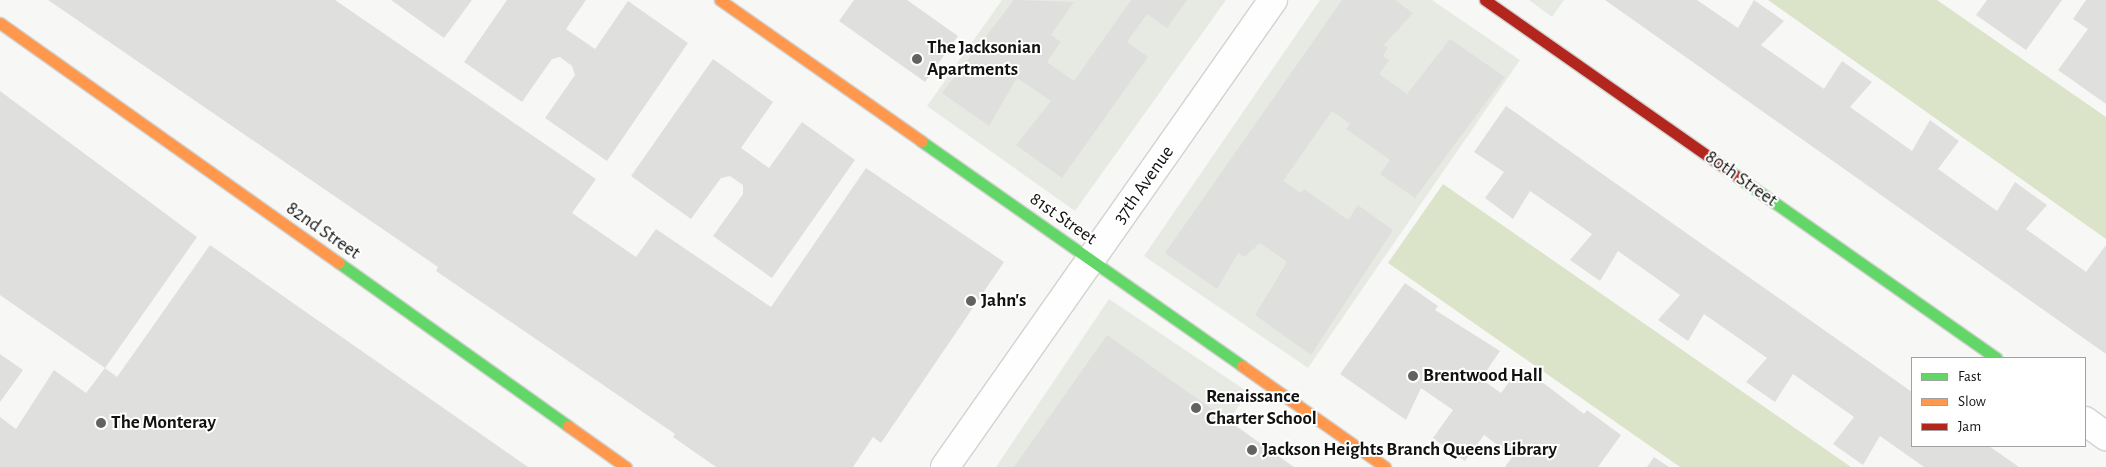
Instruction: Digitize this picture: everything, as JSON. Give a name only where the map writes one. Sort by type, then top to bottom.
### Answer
[{"type":"street","name":"81st Street","points":[[720,0],[1385,467]]},
{"type":"street","name":"37th Avenue","points":[[944,467],[1273,0]]},
{"type":"street","name":"80th Street","points":[[1485,0],[1995,357]]},
{"type":"street","name":"82nd Street","points":[[0,23],[626,467]]},
{"type":"street","points":[[2086,422],[2106,436]]},
{"type":"shaded area","points":[[1002,0],[1226,0],[1075,211],[927,106]]},
{"type":"shaded area","points":[[1320,0],[1432,0],[1520,60],[1308,368],[1144,256]]},
{"type":"shaded area","points":[[1529,0],[1564,0],[1552,17]]},
{"type":"shaded area","points":[[1109,299],[1248,392],[1198,467],[996,467]]},
{"type":"green space","points":[[1768,0],[1937,0],[2106,117],[2106,239]]},
{"type":"green space","points":[[1443,184],[1851,467],[1680,467],[1388,263]]},
{"type":"building","points":[[48,0],[335,0],[596,179],[572,213],[636,257],[656,229],[771,307],[866,168],[1004,262],[881,443],[873,437],[853,467],[716,467],[673,437],[675,434],[436,271],[438,267]]},
{"type":"building","points":[[391,0],[472,0],[444,38]]},
{"type":"building","points":[[507,0],[586,0],[566,29],[595,49],[628,1],[688,43],[607,161],[545,118],[575,75],[572,66],[560,57],[552,59],[522,102],[464,62]]},
{"type":"building","name":"The Jacksonian Apartments","points":[[854,0],[907,0],[958,36],[925,82],[839,21]]},
{"type":"building","points":[[1014,0],[1074,2],[1051,35],[1061,42],[1047,62],[1074,81],[1131,0],[1187,0],[1167,28],[1147,14],[1127,42],[1148,57],[1062,178],[1016,145],[1051,101],[1017,78],[989,126],[942,93]]},
{"type":"building","points":[[1342,0],[1395,0],[1413,13],[1384,45],[1388,48],[1383,56],[1389,60],[1379,74],[1407,94],[1450,39],[1505,77],[1415,198],[1380,174],[1390,160],[1346,129],[1350,124],[1332,111],[1283,181],[1301,193],[1304,189],[1348,220],[1358,205],[1393,230],[1311,355],[1255,315],[1287,262],[1260,243],[1244,257],[1238,253],[1217,289],[1165,253]]},
{"type":"building","points":[[1605,0],[1697,0],[1738,28],[1754,0],[1784,21],[1761,45],[1824,89],[1842,61],[1872,82],[1850,107],[1912,151],[1930,120],[1959,141],[1938,169],[1997,211],[2015,182],[2047,205],[2026,229],[2086,272],[2106,245],[2106,354]]},
{"type":"building","points":[[1987,0],[2062,0],[2026,50],[1976,15]]},
{"type":"building","points":[[2086,0],[2106,0],[2106,104],[2058,70],[2088,29],[2073,19]]},
{"type":"building","points":[[713,59],[773,102],[741,148],[769,168],[802,122],[855,160],[772,278],[713,236],[743,194],[743,185],[730,176],[721,178],[691,219],[631,176]]},
{"type":"building","points":[[0,91],[197,237],[105,368],[0,295]]},
{"type":"building","points":[[1506,106],[1911,391],[1911,447],[1990,447],[2019,467],[1924,467],[1880,436],[1863,465],[1833,444],[1854,417],[1793,374],[1775,402],[1746,382],[1767,358],[1704,314],[1688,341],[1658,320],[1680,295],[1618,251],[1600,281],[1570,260],[1592,234],[1530,191],[1513,219],[1485,198],[1504,172],[1474,152]]},
{"type":"building","points":[[210,245],[528,467],[0,467],[0,417],[16,429],[54,370],[86,393],[105,368],[117,377]]},
{"type":"building","name":"Brentwood Hall","points":[[1405,283],[1438,306],[1435,310],[1500,351],[1481,379],[1501,393],[1521,366],[1584,414],[1587,410],[1621,435],[1598,467],[1505,467],[1513,456],[1484,435],[1465,461],[1433,438],[1453,410],[1421,388],[1406,420],[1340,374]]},
{"type":"building","points":[[1107,335],[1246,433],[1294,467],[1014,467]]},
{"type":"building","points":[[0,354],[23,370],[0,402]]},
{"type":"building","points":[[1654,457],[1669,467],[1647,467]]},
{"type":"traffic: fast","points":[[921,141],[1242,366]]},
{"type":"traffic: fast","points":[[1735,175],[1995,357]]},
{"type":"traffic: fast","points":[[339,263],[568,426]]},
{"type":"traffic: slow","points":[[720,0],[921,141]]},
{"type":"traffic: slow","points":[[0,23],[339,263]]},
{"type":"traffic: slow","points":[[1242,366],[1385,467]]},
{"type":"traffic: slow","points":[[568,426],[626,467]]},
{"type":"traffic: jam","points":[[1485,0],[1735,175]]},
{"type":"place","name":"The Jacksonian Apartments","points":[[917,59]]},
{"type":"place","name":"Jahn's","points":[[971,301]]},
{"type":"place","name":"Brentwood Hall","points":[[1413,376]]},
{"type":"place","name":"Renaissance Charter School","points":[[1196,408]]},
{"type":"place","name":"The Monteray","points":[[101,423]]},
{"type":"place","name":"Jackson Heights Branch Queens Library","points":[[1252,450]]}]
